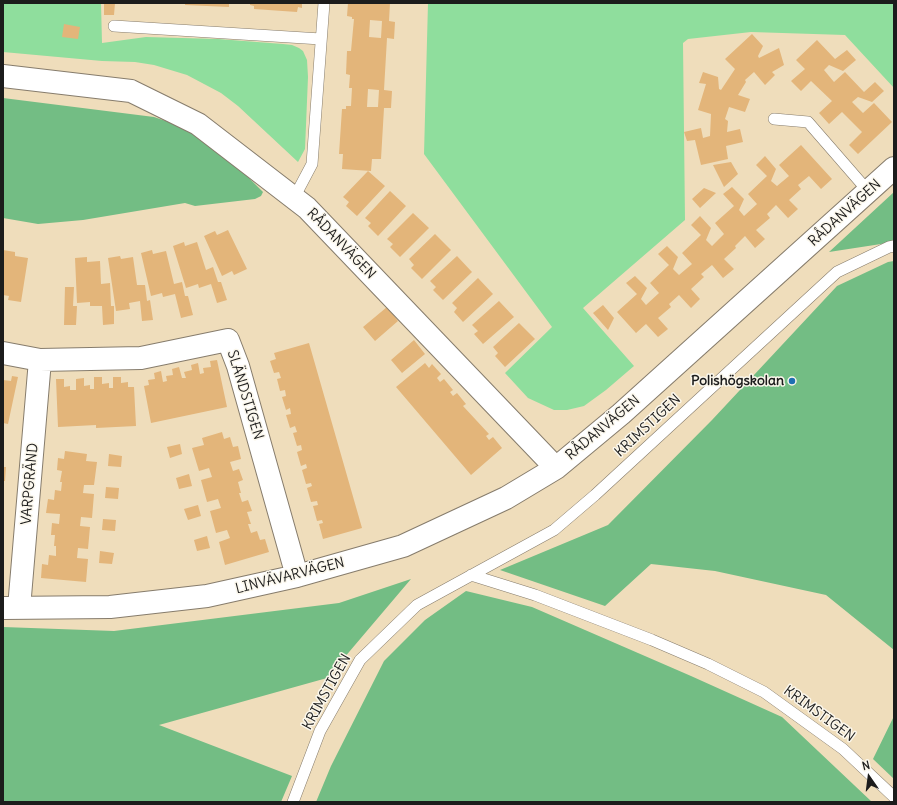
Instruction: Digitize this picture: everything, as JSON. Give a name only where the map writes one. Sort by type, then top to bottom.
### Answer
[{"type":"street","name":"RÅDANVÄGEN","points":[[3,76],[131,91],[198,124],[307,208],[556,468],[621,414],[894,168]]},
{"type":"street","name":"SLÄNDSTIGEN","points":[[3,353],[40,360],[141,358],[228,340],[238,366],[296,576]]},
{"type":"street","name":"VARPGRÄND","points":[[11,608],[40,360]]},
{"type":"street","name":"LINVÄVARVÄGEN","points":[[11,608],[110,607],[207,596],[296,576],[403,546],[506,498],[556,468]]},
{"type":"lane","name":"RÅDANVÄGEN","points":[[294,198],[312,164],[324,3]]},
{"type":"lane","points":[[114,26],[321,39]]},
{"type":"lane","points":[[774,119],[808,122],[868,192]]},
{"type":"lane","name":"KRIMSTIGEN","points":[[293,802],[320,731],[360,660],[417,606],[471,574],[554,530],[595,495],[837,272],[894,246]]},
{"type":"lane","name":"KRIMSTIGEN","points":[[471,574],[535,595],[652,640],[708,664],[764,692],[844,749],[894,797]]},
{"type":"green space","points":[[3,3],[101,3],[102,43],[146,37],[218,39],[292,45],[299,48],[303,51],[307,60],[308,77],[305,149],[298,162],[238,106],[221,93],[187,75],[154,65],[135,62],[102,61],[3,52]]},
{"type":"green space","points":[[428,3],[894,3],[894,88],[845,35],[751,32],[688,39],[683,43],[685,220],[583,308],[634,366],[606,390],[584,406],[567,410],[554,410],[528,398],[505,373],[552,327],[424,154]]},
{"type":"green space","points":[[3,98],[154,117],[190,129],[210,139],[263,192],[261,196],[255,199],[195,206],[185,203],[83,220],[38,224],[3,218]]},
{"type":"green space","points":[[894,192],[894,242],[829,252]]},
{"type":"green space","points":[[894,261],[894,650],[826,595],[715,571],[651,564],[605,606],[500,570],[608,525],[712,420],[837,286],[888,262]]},
{"type":"green space","points":[[411,579],[327,678],[159,725],[292,776],[281,802],[3,802],[3,627],[114,631],[339,603]]},
{"type":"green space","points":[[466,591],[532,607],[782,717],[872,802],[316,802],[331,766],[384,661],[425,620]]},
{"type":"green space","points":[[894,716],[894,779],[873,759]]},
{"type":"building","points":[[104,3],[115,3],[114,15],[104,15]]},
{"type":"building","points":[[185,3],[229,3],[229,7],[185,5]]},
{"type":"building","points":[[250,3],[302,3],[302,8],[298,7],[297,12],[254,9],[254,6],[250,5]]},
{"type":"building","points":[[348,3],[390,3],[389,21],[395,22],[394,39],[387,38],[384,90],[392,91],[391,108],[384,108],[381,159],[372,159],[371,171],[342,169],[343,154],[339,154],[342,109],[346,109],[346,106],[351,106],[352,88],[349,88],[350,75],[346,74],[347,51],[351,51],[354,19],[347,16]],"holes":[[[370,20],[382,21],[381,38],[369,37]],[[368,89],[379,90],[378,107],[367,107]]]},
{"type":"building","points":[[64,24],[80,27],[78,39],[62,37]]},
{"type":"building","points":[[752,34],[763,46],[758,56],[759,58],[779,48],[784,65],[772,72],[775,75],[765,85],[754,72],[745,80],[746,82],[738,95],[750,99],[745,112],[729,107],[725,119],[728,121],[727,132],[740,129],[743,142],[726,146],[728,159],[701,165],[695,140],[687,141],[684,132],[701,128],[703,138],[710,136],[711,114],[698,110],[706,84],[699,83],[703,72],[718,77],[719,89],[721,90],[735,69],[725,59]]},
{"type":"building","points":[[817,40],[835,59],[847,50],[856,60],[843,71],[829,65],[824,70],[834,82],[845,72],[864,92],[875,82],[884,91],[872,102],[858,97],[852,102],[863,113],[874,103],[892,122],[858,154],[849,145],[862,132],[842,112],[829,124],[819,113],[832,101],[811,81],[801,91],[791,81],[805,69],[796,60]]},
{"type":"building","points":[[801,145],[832,179],[821,189],[809,176],[798,185],[801,189],[789,200],[798,209],[788,218],[776,205],[767,214],[770,218],[756,230],[765,239],[755,248],[745,236],[735,246],[736,248],[724,259],[734,269],[723,278],[712,265],[701,274],[704,277],[691,289],[700,299],[691,308],[679,295],[669,304],[671,307],[658,318],[668,329],[658,337],[646,324],[636,333],[617,312],[637,294],[626,283],[635,276],[647,288],[641,299],[646,305],[659,293],[650,283],[669,265],[658,254],[667,246],[678,257],[673,269],[679,275],[692,264],[682,253],[701,235],[691,225],[700,216],[711,228],[706,240],[712,246],[724,234],[715,223],[734,206],[723,194],[732,187],[744,199],[739,210],[744,216],[757,204],[748,194],[767,176],[756,165],[765,156],[776,169],[771,181],[777,186],[789,176],[779,165]]},
{"type":"building","points":[[731,162],[738,174],[724,187],[713,165]]},
{"type":"building","points":[[368,171],[385,186],[357,216],[346,206],[349,202],[343,197]]},
{"type":"building","points":[[704,188],[716,193],[700,208],[692,199]]},
{"type":"building","points":[[390,191],[406,206],[378,236],[368,226],[371,223],[365,218]]},
{"type":"building","points":[[413,213],[429,228],[400,257],[390,247],[393,244],[387,239]]},
{"type":"building","points":[[228,230],[247,269],[234,275],[232,271],[222,276],[204,236],[215,231],[217,235]]},
{"type":"building","points":[[435,234],[451,250],[422,279],[411,268],[414,265],[409,259]]},
{"type":"building","points":[[184,242],[185,246],[197,242],[206,270],[213,267],[218,282],[221,282],[227,300],[217,303],[211,284],[199,288],[198,284],[186,288],[173,246]]},
{"type":"building","points":[[3,250],[15,252],[15,256],[28,258],[21,302],[8,300],[9,296],[3,295]]},
{"type":"building","points":[[152,250],[153,254],[166,251],[174,284],[182,282],[185,296],[188,296],[193,315],[181,318],[175,294],[163,297],[162,293],[151,296],[141,253]]},
{"type":"building","points":[[120,256],[121,259],[133,257],[137,285],[145,285],[147,301],[150,300],[153,320],[142,321],[140,301],[129,303],[130,309],[116,311],[108,258]]},
{"type":"building","points":[[457,256],[472,272],[443,300],[433,290],[436,287],[430,281]]},
{"type":"building","points":[[87,257],[87,262],[100,261],[101,284],[110,283],[111,306],[114,306],[114,324],[103,325],[102,306],[90,306],[90,302],[77,303],[75,258]]},
{"type":"building","points":[[478,278],[493,294],[463,322],[454,312],[457,308],[452,303]]},
{"type":"building","points":[[65,287],[74,287],[73,306],[77,306],[76,325],[64,325]]},
{"type":"building","points":[[499,301],[514,317],[483,344],[474,334],[478,331],[472,325]]},
{"type":"building","points":[[603,305],[614,318],[608,330],[593,313]]},
{"type":"building","points":[[387,307],[398,321],[375,341],[363,327]]},
{"type":"building","points":[[519,323],[535,339],[505,367],[495,356],[498,353],[493,347]]},
{"type":"building","points":[[414,340],[425,354],[402,373],[391,360]]},
{"type":"building","points":[[309,343],[362,528],[323,539],[319,524],[323,523],[322,520],[317,521],[313,506],[318,505],[317,501],[311,502],[307,488],[312,486],[311,483],[306,484],[302,470],[307,468],[306,464],[301,466],[297,452],[302,450],[301,445],[297,446],[293,433],[297,432],[295,426],[290,428],[286,415],[291,414],[290,408],[286,410],[282,397],[286,396],[285,390],[280,391],[277,379],[281,378],[279,372],[274,373],[270,361],[276,359],[274,353]]},
{"type":"building","points":[[217,360],[227,407],[151,423],[144,386],[149,385],[148,380],[155,379],[154,373],[161,371],[163,382],[167,381],[166,376],[173,375],[172,369],[179,367],[182,378],[186,378],[184,372],[192,370],[191,365],[198,363],[200,374],[204,373],[203,368],[211,367],[210,361]]},
{"type":"building","points":[[425,363],[429,368],[432,364],[441,374],[437,378],[440,382],[444,379],[453,390],[450,392],[453,396],[457,393],[466,404],[463,406],[489,434],[486,436],[489,440],[493,437],[502,448],[471,475],[396,387]]},
{"type":"building","points":[[12,376],[18,377],[8,424],[3,423],[3,380],[11,381]]},
{"type":"building","points":[[94,377],[102,377],[102,384],[109,383],[109,388],[113,388],[113,377],[121,377],[121,383],[128,382],[128,387],[134,387],[136,426],[96,428],[96,425],[58,427],[56,379],[64,379],[64,387],[70,386],[70,390],[76,390],[76,379],[84,378],[84,386],[90,385],[90,389],[94,389]]},
{"type":"building","points":[[222,432],[224,439],[230,437],[233,447],[238,446],[241,459],[230,462],[233,471],[239,469],[243,480],[238,482],[241,493],[239,493],[242,502],[248,500],[252,511],[247,512],[251,524],[248,524],[251,533],[257,531],[260,540],[265,539],[269,552],[225,565],[219,542],[230,538],[227,530],[216,533],[210,511],[221,508],[218,499],[207,502],[201,480],[212,477],[209,468],[199,471],[192,448],[204,445],[202,438]]},
{"type":"building","points":[[180,444],[182,454],[170,458],[167,447]]},
{"type":"building","points":[[65,451],[87,454],[86,461],[97,462],[94,485],[84,485],[83,493],[94,494],[92,518],[81,517],[80,526],[90,527],[88,549],[78,548],[77,558],[88,559],[86,582],[41,578],[42,564],[48,565],[49,555],[56,556],[56,546],[54,546],[55,535],[51,535],[52,523],[59,524],[60,514],[46,513],[48,499],[54,500],[55,490],[61,491],[62,482],[60,482],[62,471],[57,470],[58,458],[64,459]]},
{"type":"building","points":[[109,454],[122,456],[121,467],[108,466]]},
{"type":"building","points":[[3,467],[6,467],[5,481],[3,481]]},
{"type":"building","points":[[189,474],[192,486],[179,489],[176,478]]},
{"type":"building","points":[[106,487],[119,488],[118,499],[105,498]]},
{"type":"building","points":[[198,505],[201,516],[188,520],[184,509]]},
{"type":"building","points":[[103,519],[116,520],[115,531],[102,530]]},
{"type":"building","points":[[207,536],[210,548],[197,551],[194,540]]},
{"type":"building","points":[[100,551],[114,553],[112,564],[99,563]]},
{"type":"place","name":"Polishögskolan","points":[[792,381]]}]
